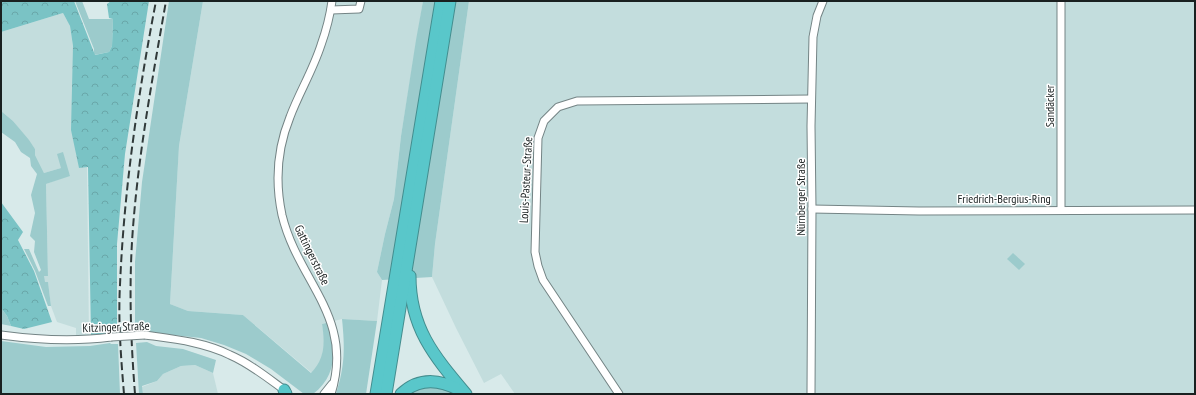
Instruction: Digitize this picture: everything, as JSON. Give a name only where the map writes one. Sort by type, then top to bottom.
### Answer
[{"type":"highway","points":[[376,394],[441,1]]},
{"type":"highway","points":[[386,394],[450,1]]},
{"type":"highway","points":[[410,249],[410,284],[414,311],[420,329],[432,351],[466,394]]},
{"type":"highway","points":[[401,394],[413,385],[422,382],[432,382],[452,386],[466,394]]},
{"type":"street","name":"Gattingerstraße","points":[[331,394],[337,353],[335,334],[328,312],[303,266],[287,231],[277,188],[278,163],[289,118],[321,46],[332,1]]},
{"type":"street","name":"Nürnberger Straße","points":[[811,394],[811,99],[813,37],[817,16],[823,1]]},
{"type":"street","name":"Sandäcker","points":[[1061,1],[1061,210]]},
{"type":"street","points":[[331,10],[360,5]]},
{"type":"street","name":"Louis-Pasteur-Straße","points":[[619,394],[543,280],[538,266],[535,252],[537,160],[538,138],[544,121],[558,107],[577,100],[811,99]]},
{"type":"street","name":"Friedrich-Bergius-Ring","points":[[812,209],[919,211],[1195,210]]},
{"type":"street","name":"Kitzinger Straße","points":[[1,335],[48,340],[90,340],[110,337],[145,336],[186,341],[229,354],[251,366],[286,393]]},
{"type":"street","points":[[324,394],[334,381]]},
{"type":"shaded area","points":[[75,1],[82,1],[89,19],[113,19],[112,46],[109,52],[94,55],[94,49]]},
{"type":"shaded area","points":[[169,1],[203,1],[179,146],[170,304],[188,311],[243,315],[311,373],[316,368],[323,350],[324,337],[322,324],[330,322],[333,342],[333,361],[331,370],[321,387],[313,394],[304,394],[271,369],[246,354],[224,345],[201,338],[135,331],[135,262],[142,182]]},
{"type":"shaded area","points":[[203,1],[423,1],[401,136],[394,199],[377,272],[382,280],[377,321],[342,319],[322,324],[325,339],[321,360],[312,373],[243,315],[188,311],[170,304],[179,146]]},
{"type":"shaded area","points":[[423,1],[469,1],[435,244],[432,277],[382,280],[377,272],[394,199],[401,136]]},
{"type":"shaded area","points":[[469,1],[1195,1],[1195,394],[515,394],[501,374],[484,383],[432,277],[435,244]]},
{"type":"shaded area","points":[[63,13],[70,26],[73,46],[79,168],[87,167],[89,336],[76,336],[76,328],[57,322],[51,306],[48,283],[44,283],[44,276],[48,276],[46,184],[70,175],[61,168],[44,173],[35,155],[35,149],[13,121],[1,111],[1,32]]},
{"type":"shaded area","points":[[1,111],[13,121],[29,140],[35,149],[35,155],[44,173],[61,168],[57,154],[63,152],[70,176],[46,184],[48,276],[44,276],[45,282],[48,282],[51,306],[48,306],[35,271],[24,249],[29,249],[39,272],[41,270],[34,252],[35,241],[30,236],[35,213],[31,195],[37,174],[31,166],[30,158],[21,152],[15,142],[1,132]]},
{"type":"shaded area","points":[[1013,253],[1025,264],[1019,270],[1007,259]]},
{"type":"shaded area","points":[[1,308],[7,316],[11,326],[1,324]]},
{"type":"shaded area","points":[[342,319],[377,321],[366,394],[336,394],[344,357]]},
{"type":"shaded area","points":[[1,341],[46,347],[90,346],[110,343],[118,344],[120,394],[1,394]]},
{"type":"shaded area","points":[[147,342],[156,346],[183,349],[216,360],[213,373],[195,365],[181,366],[163,374],[157,381],[142,386],[143,394],[139,394],[136,343]]},
{"type":"shaded area","points":[[195,365],[213,373],[218,394],[143,394],[142,387],[157,381],[163,374],[181,366]]},
{"type":"shaded area","points":[[434,384],[456,394],[403,394]]},
{"type":"green space","points":[[4,1],[74,1],[95,55],[109,52],[112,46],[113,19],[109,18],[107,4],[111,1],[149,1],[125,154],[117,244],[117,332],[91,336],[88,167],[79,168],[71,130],[73,46],[70,26],[63,13],[1,32],[1,3]]},
{"type":"green space","points":[[1,202],[23,232],[18,240],[34,271],[52,322],[24,329],[11,326],[7,316],[1,308]]},
{"type":"railway","points":[[124,394],[119,312],[122,249],[128,178],[143,72],[156,1]]},
{"type":"railway","points":[[135,394],[131,299],[131,261],[134,212],[137,181],[155,61],[166,1]]}]
